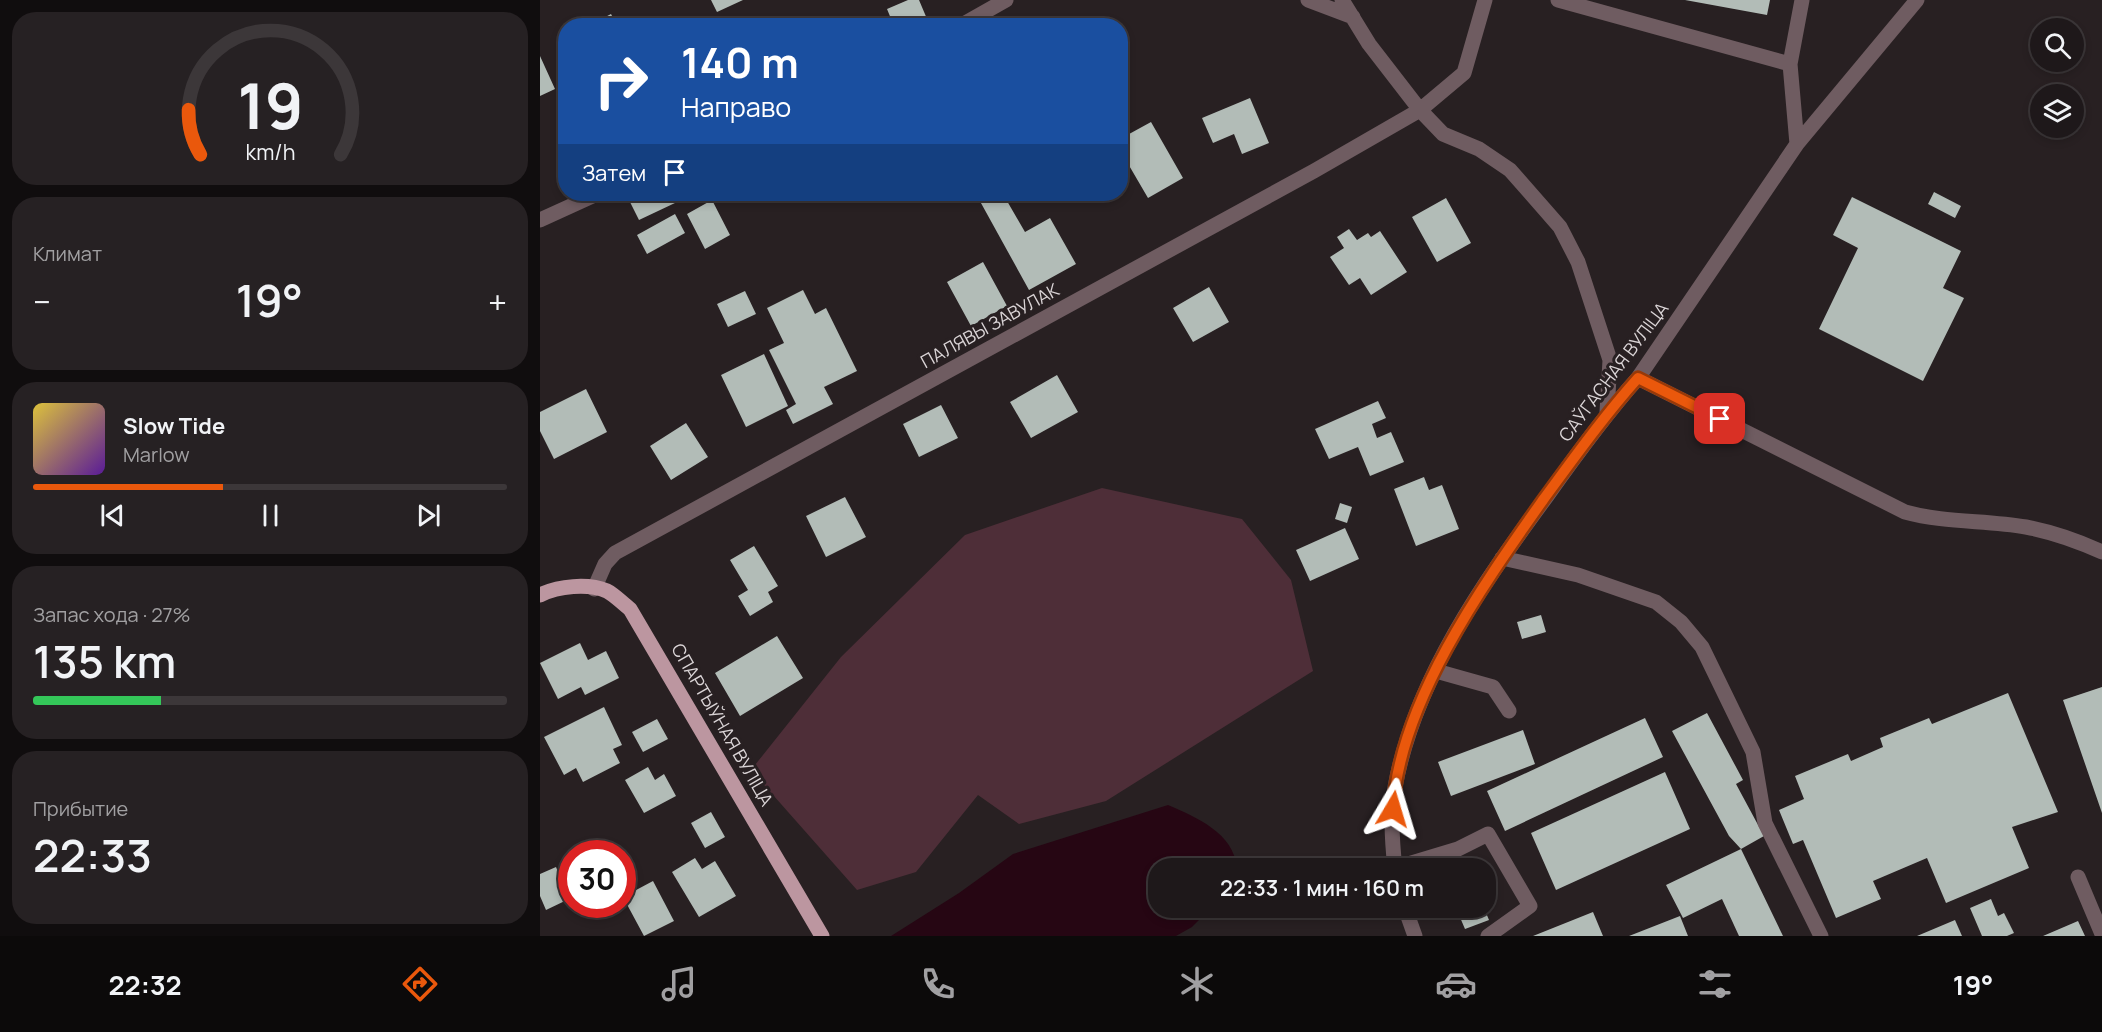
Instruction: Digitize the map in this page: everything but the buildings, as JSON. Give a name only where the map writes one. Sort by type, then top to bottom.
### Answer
[{"type":"main road","name":"СПАРТЫЎНАЯ ВУЛІЦА","points":[[545,592],[582,586],[607,591],[630,609],[822,936]]},
{"type":"street","points":[[974,18],[1006,0]]},
{"type":"street","points":[[1308,0],[1355,18]]},
{"type":"street","points":[[1342,0],[1369,44],[1419,110],[1443,134],[1479,149],[1510,170],[1560,227],[1578,262],[1610,360],[1607,412]]},
{"type":"street","name":"ПАЛЯВЫ ЗАВУЛАК","points":[[594,589],[604,564],[615,553],[1314,171],[1419,110],[1464,73],[1485,0]]},
{"type":"street","points":[[1558,0],[1790,64]]},
{"type":"street","points":[[1797,144],[1790,64],[1802,0]]},
{"type":"street","name":"САЎГАСНАЯ ВУЛІЦА","points":[[1394,858],[1392,829],[1394,789],[1409,733],[1436,671],[1502,558],[1607,412],[1638,378],[1797,144],[1917,0]]},
{"type":"street","points":[[540,220],[582,201]]},
{"type":"street","points":[[1638,378],[1905,512],[1930,519],[2025,527],[2077,540],[2102,552]]},
{"type":"street","points":[[1502,558],[1578,575],[1656,602],[1681,622],[1695,638],[1702,647],[1753,752],[1765,823],[1821,936]]},
{"type":"street","points":[[1436,671],[1493,687],[1509,711]]},
{"type":"street","points":[[1428,858],[1458,849],[1488,834],[1530,906],[1488,936]]},
{"type":"street","points":[[2078,877],[2102,934]]},
{"type":"street","points":[[1409,918],[1415,936]]},
{"type":"shaded area","points":[[1102,488],[1242,519],[1291,580],[1313,671],[1106,801],[1019,824],[978,795],[916,872],[857,890],[751,770],[841,657],[965,535]]},
{"type":"shaded area","points":[[1168,805],[1212,828],[1229,845],[1234,858],[1148,858],[1148,918],[1201,918],[1192,927],[1176,936],[891,936],[959,893],[1013,854]]},
{"type":"route","points":[[1393,809],[1394,789],[1405,744],[1417,711],[1436,671],[1502,558],[1607,412],[1638,378],[1720,419]]}]
